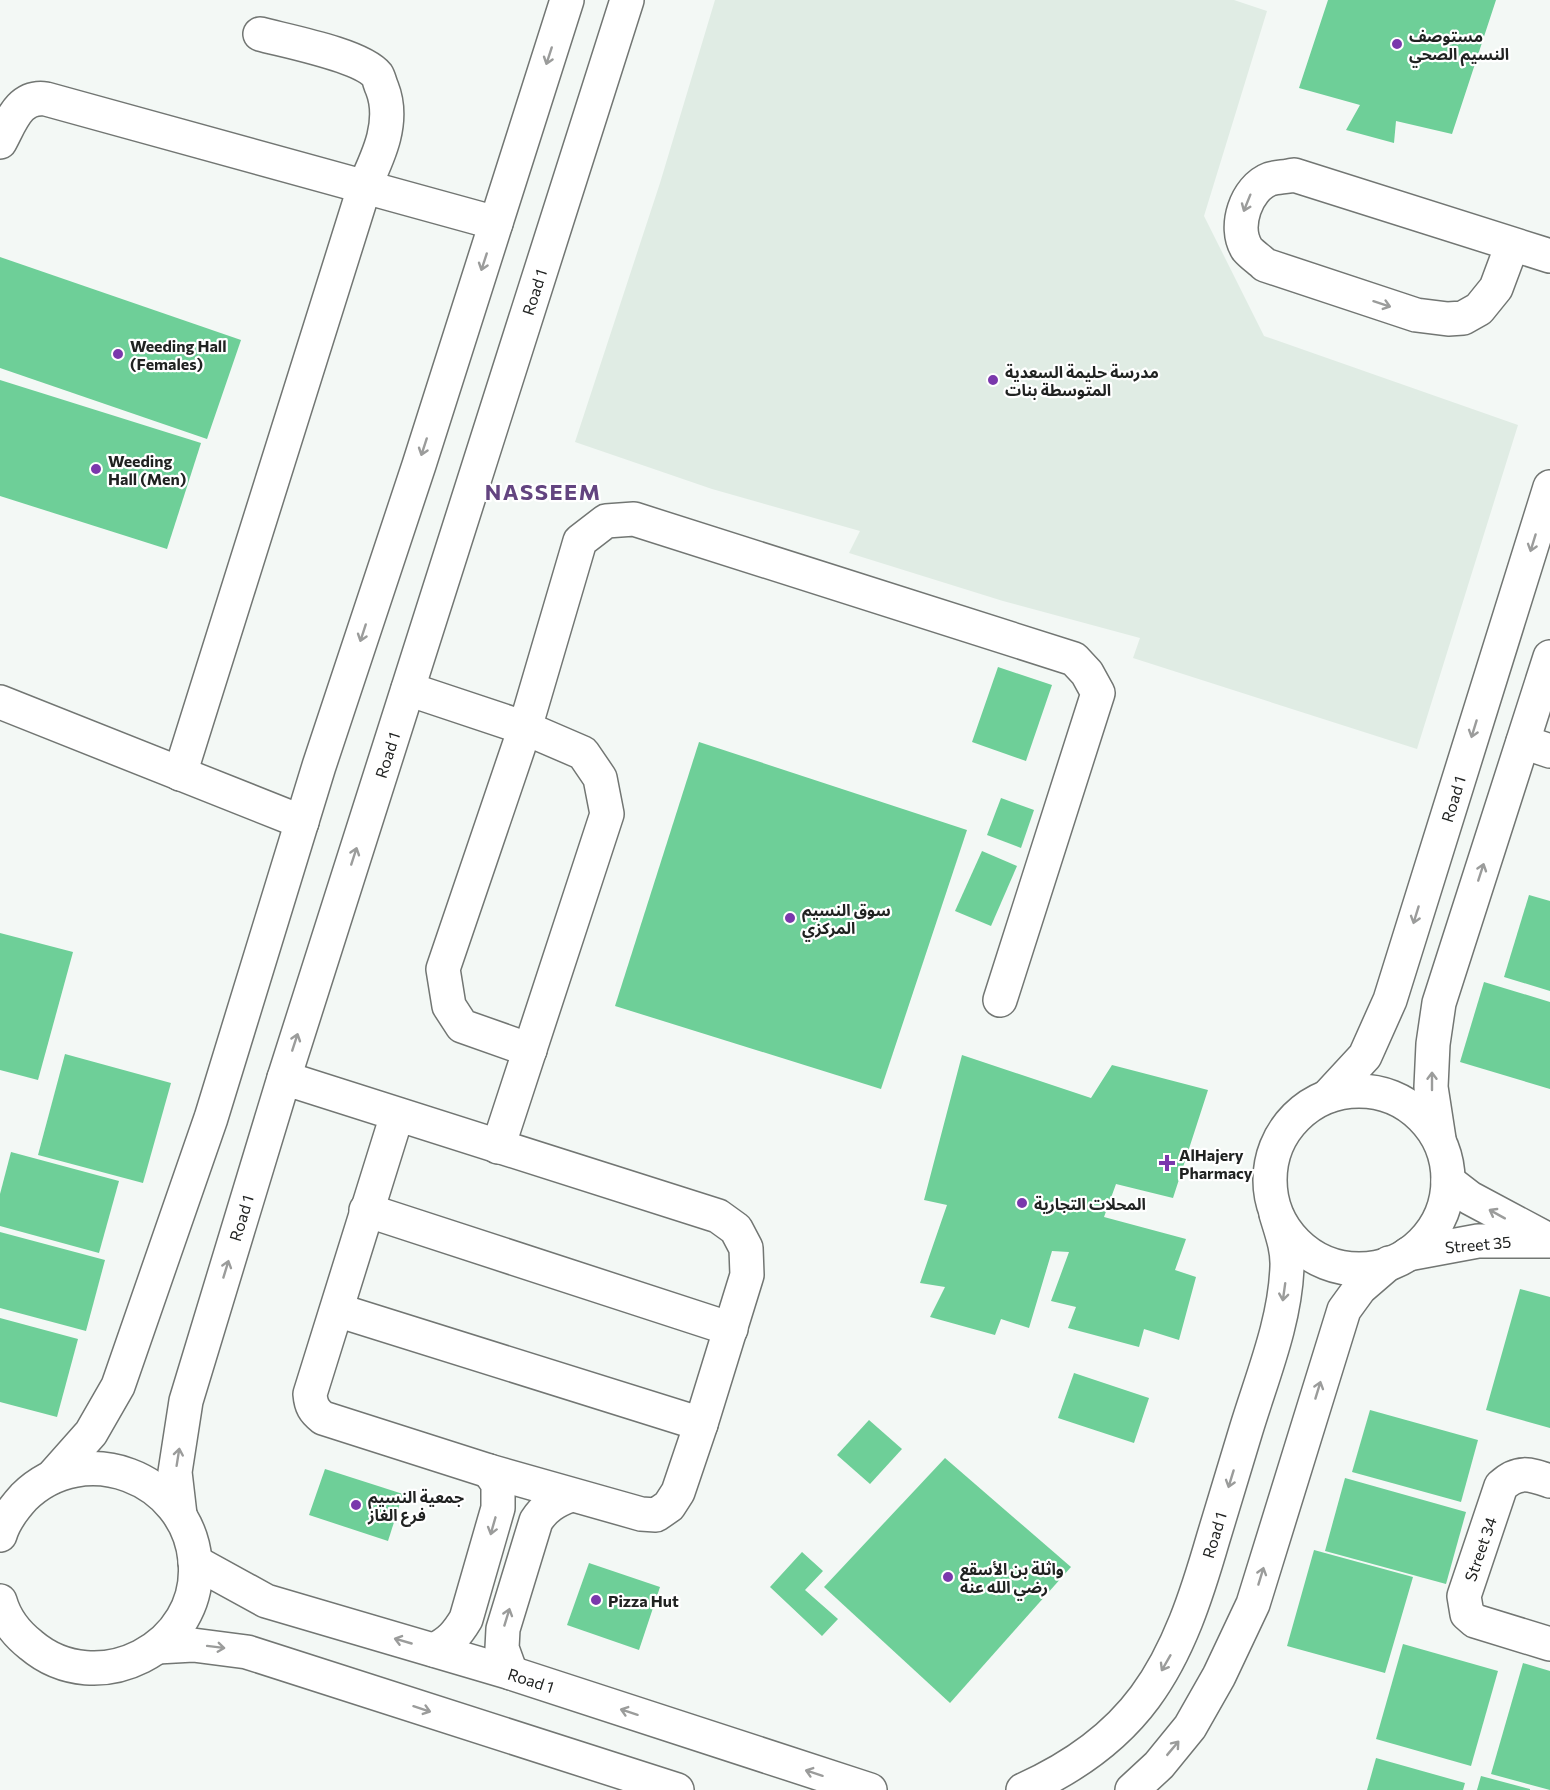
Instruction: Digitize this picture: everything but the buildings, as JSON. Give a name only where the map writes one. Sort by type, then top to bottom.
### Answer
[{"type":"street","points":[[5,1517],[32,1490],[52,1477],[91,1433],[118,1386],[211,1118],[302,822],[567,0]]},
{"type":"street","name":"Road 1","points":[[180,1515],[175,1472],[186,1401],[284,1078],[627,0]]},
{"type":"street","points":[[180,774],[365,185],[378,157],[386,130],[386,98],[377,75],[354,60],[260,34]]},
{"type":"street","points":[[0,142],[22,104],[37,97],[365,185],[496,223]]},
{"type":"street","points":[[1512,245],[1496,288],[1479,309],[1463,318],[1455,319],[1416,315],[1265,265],[1247,248],[1241,227],[1244,207],[1252,191],[1269,180],[1294,175],[1550,256]]},
{"type":"street","name":"Road 1","points":[[1328,1096],[1365,1056],[1390,1000],[1550,487]]},
{"type":"street","points":[[530,1050],[462,1026],[449,1006],[443,969],[525,728],[580,541],[606,521],[634,519],[1074,659],[1087,673],[1098,693],[1000,1000]]},
{"type":"street","points":[[1438,1139],[1431,1087],[1433,1044],[1439,1004],[1536,747],[1550,657]]},
{"type":"street","points":[[408,689],[525,728],[583,753],[600,778],[607,814],[498,1147]]},
{"type":"street","points":[[0,702],[302,822]]},
{"type":"street","points":[[284,1078],[718,1216],[736,1229],[747,1248],[747,1275],[678,1492],[669,1506],[656,1515],[640,1514],[489,1471],[323,1418],[315,1413],[311,1405],[310,1394],[397,1115]]},
{"type":"street","points":[[1132,1790],[1159,1765],[1190,1727],[1219,1676],[1253,1604],[1344,1310],[1360,1288],[1399,1259],[1430,1234],[1443,1209],[1448,1181],[1446,1160],[1438,1139],[1424,1118],[1403,1102],[1379,1093],[1354,1090],[1328,1096],[1303,1110],[1284,1131],[1272,1157],[1269,1186],[1276,1214],[1291,1238],[1313,1257],[1340,1267],[1368,1268],[1399,1259]]},
{"type":"street","name":"Street 35","points":[[1448,1181],[1470,1198],[1549,1241]]},
{"type":"street","points":[[366,1210],[731,1329]]},
{"type":"street","name":"Road 1","points":[[1023,1790],[1049,1778],[1091,1752],[1122,1724],[1145,1697],[1169,1657],[1197,1592],[1280,1316],[1287,1266],[1285,1245],[1276,1214]]},
{"type":"street","name":"Street 35","points":[[1399,1259],[1478,1240],[1549,1241]]},
{"type":"street","points":[[337,1310],[701,1424]]},
{"type":"street","points":[[0,1601],[2,1610],[19,1635],[42,1655],[70,1666],[101,1669],[131,1663],[157,1647],[180,1623],[193,1594],[195,1562],[191,1537],[180,1515],[162,1493],[137,1478],[109,1469],[80,1469],[52,1477]]},
{"type":"street","points":[[434,1650],[449,1642],[466,1618],[498,1508],[498,1484],[489,1471]]},
{"type":"street","name":"Street 34","points":[[1550,1481],[1524,1474],[1515,1475],[1501,1486],[1464,1596],[1467,1614],[1475,1621],[1550,1644]]},
{"type":"street","points":[[512,1673],[502,1648],[503,1629],[536,1521],[544,1509],[571,1495]]},
{"type":"street","name":"Road 1","points":[[195,1562],[266,1601],[512,1673],[870,1790]]},
{"type":"street","points":[[157,1647],[193,1645],[247,1652],[677,1790]]},
{"type":"shaded area","name":"مدرسة حليمة السعدية المتوسطة بنات","points":[[715,0],[1234,0],[1267,11],[1204,216],[1264,336],[1518,425],[1417,749],[1133,658],[1140,638],[1003,601],[849,553],[860,531],[712,489],[575,442],[660,183]]},
{"type":"place","name":"مستوصف النسيم الصحي","points":[[1397,44]]},
{"type":"place","name":"Weeding Hall (Females)","points":[[118,354]]},
{"type":"place","name":"مدرسة حليمة السعدية المتوسطة بنات","points":[[993,380]]},
{"type":"place","name":"Weeding Hall (Men)","points":[[96,469]]},
{"type":"place","name":"سوق النسيم المركزي","points":[[790,918]]},
{"type":"place","name":"AlHajery Pharmacy","points":[[1167,1163]]},
{"type":"place","name":"المحلات التجارية","points":[[1022,1203]]},
{"type":"place","name":"جمعية النسيم فرع الغاز","points":[[356,1505]]},
{"type":"place","name":"واثلة بن الأسقع رضي الله عنه","points":[[948,1577]]},
{"type":"place","name":"Pizza Hut","points":[[596,1600]]},
{"type":"district","name":"NASSEEM","points":[[543,491]]}]
